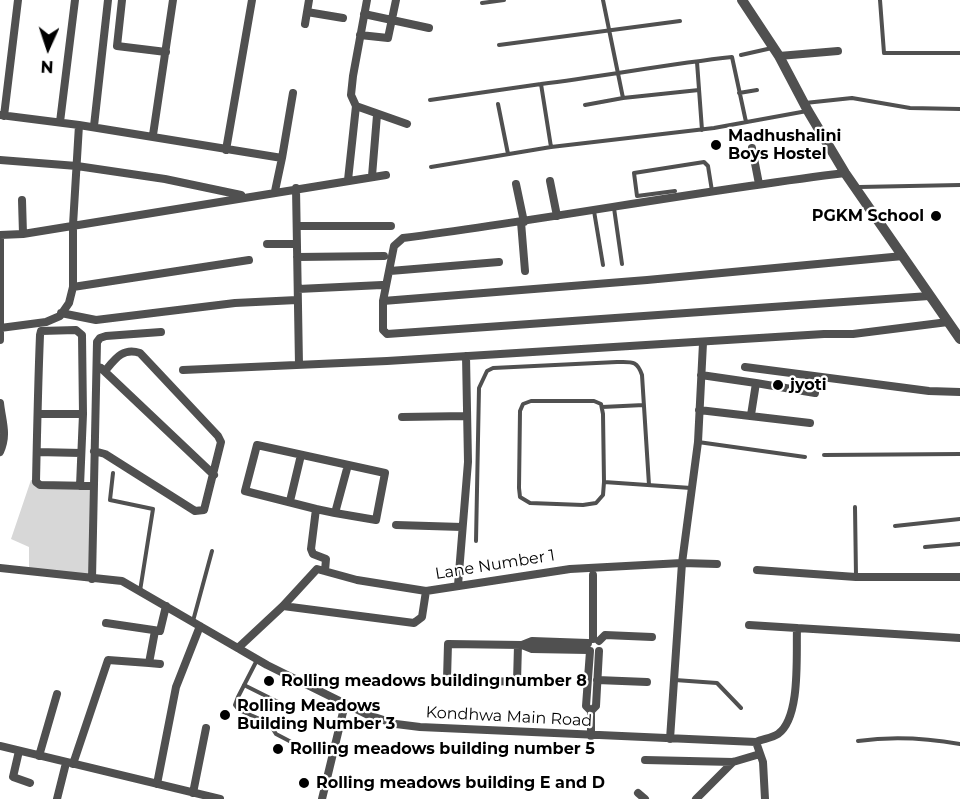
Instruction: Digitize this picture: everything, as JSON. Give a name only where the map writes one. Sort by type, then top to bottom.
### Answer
[{"type":"street","points":[[18,0],[2,115],[153,135],[226,150],[282,158]]},
{"type":"street","points":[[60,122],[75,0]]},
{"type":"street","points":[[94,126],[108,0]]},
{"type":"street","points":[[122,0],[117,46],[166,52]]},
{"type":"street","points":[[153,135],[173,0]]},
{"type":"street","points":[[226,150],[252,0]]},
{"type":"street","points":[[305,24],[309,0]]},
{"type":"street","points":[[348,180],[356,106],[351,95],[367,0]]},
{"type":"street","points":[[360,35],[388,38],[396,0]]},
{"type":"street","points":[[742,0],[776,51],[845,173],[960,339]]},
{"type":"street","points":[[308,12],[343,18]]},
{"type":"street","points":[[364,14],[429,28]]},
{"type":"street","points":[[776,51],[838,51]]},
{"type":"street","points":[[275,191],[293,93]]},
{"type":"street","points":[[356,106],[408,124]]},
{"type":"street","points":[[372,176],[377,114]]},
{"type":"street","points":[[0,328],[46,322],[61,313],[69,303],[73,287],[73,225],[79,125]]},
{"type":"street","points":[[752,148],[759,184]]},
{"type":"street","points":[[0,160],[77,166],[165,179],[248,196]]},
{"type":"street","points":[[845,173],[403,238],[394,246],[383,302],[383,330],[387,334],[929,296]]},
{"type":"street","points":[[0,340],[0,235],[23,234],[275,191],[386,175]]},
{"type":"street","points":[[550,181],[557,216]]},
{"type":"street","points":[[516,184],[523,222],[525,271]]},
{"type":"street","points":[[296,188],[299,364]]},
{"type":"street","points":[[22,201],[23,234]]},
{"type":"street","points":[[297,226],[391,226]]},
{"type":"street","points":[[267,244],[297,244]]},
{"type":"street","points":[[297,257],[384,256]]},
{"type":"street","points":[[383,302],[903,256]]},
{"type":"street","points":[[73,287],[249,260]]},
{"type":"street","points":[[390,272],[499,262]]},
{"type":"street","points":[[298,289],[382,285]]},
{"type":"street","points":[[61,313],[96,320],[235,303],[297,300]]},
{"type":"street","points":[[183,370],[853,334],[948,322]]},
{"type":"street","points":[[80,486],[83,414],[82,335],[76,330],[41,331],[37,484],[80,486],[93,486]]},
{"type":"street","points":[[92,579],[97,342],[100,338],[161,333]]},
{"type":"street","points":[[670,739],[682,563],[698,442],[703,343]]},
{"type":"street","points":[[94,451],[105,454],[195,511],[204,510],[214,474],[220,439],[140,353],[133,351],[119,355],[105,371]]},
{"type":"street","points":[[458,585],[468,462],[466,356]]},
{"type":"street","points":[[96,365],[214,474]]},
{"type":"street","points":[[745,367],[929,391],[960,392]]},
{"type":"street","points":[[701,375],[815,393]]},
{"type":"street","points":[[752,415],[756,383]]},
{"type":"street","points":[[0,403],[5,428],[0,452]]},
{"type":"street","points":[[699,410],[810,423]]},
{"type":"street","points":[[38,414],[83,414]]},
{"type":"street","points":[[402,417],[467,416]]},
{"type":"street","points":[[256,445],[348,465],[385,473],[376,520],[316,509],[245,491],[256,445]]},
{"type":"street","points":[[37,452],[81,453]]},
{"type":"street","points":[[290,501],[301,455]]},
{"type":"street","points":[[335,513],[348,465]]},
{"type":"street","points":[[238,648],[283,606],[317,569],[325,571],[326,559],[313,554],[311,549],[316,509]]},
{"type":"street","points":[[396,525],[462,527]]},
{"type":"street","name":"Lane Number 1","points":[[325,571],[357,580],[426,591],[570,569],[682,563],[717,564]]},
{"type":"street","name":"Kondhwa Main Road","points":[[0,568],[122,581],[238,648],[345,704],[368,715],[396,724],[420,727],[756,742],[778,734],[790,720],[794,705],[797,628]]},
{"type":"street","points":[[757,570],[856,577],[960,577]]},
{"type":"street","points":[[591,736],[591,711],[586,706],[593,646],[593,575]]},
{"type":"street","points":[[283,606],[414,623],[422,616],[426,591]]},
{"type":"street","points":[[106,623],[160,632],[166,606]]},
{"type":"street","points":[[157,784],[176,687],[197,624]]},
{"type":"street","points":[[749,625],[960,638]]},
{"type":"street","points":[[149,663],[155,631]]},
{"type":"street","points":[[520,645],[517,682],[447,679],[448,644],[593,646],[605,635],[652,637]]},
{"type":"street","points":[[591,711],[596,706],[597,680],[593,646]]},
{"type":"street","points":[[58,799],[108,660],[160,664]]},
{"type":"street","points":[[597,680],[647,682]]},
{"type":"street","points":[[39,756],[57,694]]},
{"type":"street","points":[[322,799],[345,704]]},
{"type":"street","points":[[192,793],[206,728]]},
{"type":"street","points":[[756,742],[763,762],[765,799]]},
{"type":"street","points":[[0,746],[219,799]]},
{"type":"street","points":[[19,751],[13,777],[30,783]]},
{"type":"street","points":[[645,760],[733,762],[760,754]]},
{"type":"street","points":[[696,799],[733,762]]},
{"type":"lane","points":[[482,3],[504,0]]},
{"type":"lane","points":[[603,0],[623,98]]},
{"type":"lane","points":[[880,0],[884,53],[960,53]]},
{"type":"lane","points":[[499,45],[680,21]]},
{"type":"lane","points":[[741,55],[776,51]]},
{"type":"lane","points":[[430,100],[732,57],[746,122]]},
{"type":"lane","points":[[697,61],[702,130]]},
{"type":"lane","points":[[541,84],[551,147]]},
{"type":"lane","points":[[585,105],[623,98],[699,90]]},
{"type":"lane","points":[[740,93],[757,90]]},
{"type":"lane","points":[[431,167],[551,147],[702,130],[852,98],[910,108],[960,109]]},
{"type":"lane","points":[[498,104],[508,154]]},
{"type":"lane","points":[[675,191],[637,196],[634,172],[704,162],[708,166],[712,192]]},
{"type":"lane","points":[[855,188],[960,185]]},
{"type":"lane","points":[[614,207],[622,264]]},
{"type":"lane","points":[[594,211],[603,265]]},
{"type":"lane","points":[[476,541],[479,388],[487,371],[493,368],[633,362],[639,366],[642,375],[649,485]]},
{"type":"lane","points":[[594,400],[601,404],[604,482],[603,495],[596,503],[583,505],[530,503],[520,497],[520,411],[524,404],[531,401],[594,400]]},
{"type":"lane","points":[[602,407],[644,405]]},
{"type":"lane","points":[[698,442],[805,458]]},
{"type":"lane","points":[[825,455],[960,454]]},
{"type":"lane","points":[[113,473],[110,500],[153,509],[140,592]]},
{"type":"lane","points":[[604,482],[692,488]]},
{"type":"lane","points":[[855,507],[856,577]]},
{"type":"lane","points":[[895,526],[960,519]]},
{"type":"lane","points":[[925,547],[960,544]]},
{"type":"lane","points":[[197,624],[212,551]]},
{"type":"lane","points":[[258,659],[235,705],[239,710],[270,723],[276,734],[297,745]]},
{"type":"lane","points":[[674,680],[717,683],[741,708]]},
{"type":"lane","points":[[244,685],[286,706]]},
{"type":"lane","points":[[858,741],[879,738],[928,738],[960,744]]},
{"type":"shaded area","points":[[31,480],[93,486],[92,579],[29,571],[29,547],[11,539]]},
{"type":"place","name":"Madhushalini Boys Hostel","points":[[716,145]]},
{"type":"place","name":"PGKM School","points":[[936,216]]},
{"type":"place","name":"jyoti","points":[[778,385]]},
{"type":"place","name":"Rolling meadows building number 8","points":[[269,681]]},
{"type":"place","name":"Rolling Meadows Building Number 3","points":[[225,715]]},
{"type":"place","name":"Rolling meadows building number 5","points":[[278,749]]},
{"type":"place","name":"Rolling meadows building E and D","points":[[304,783]]}]
